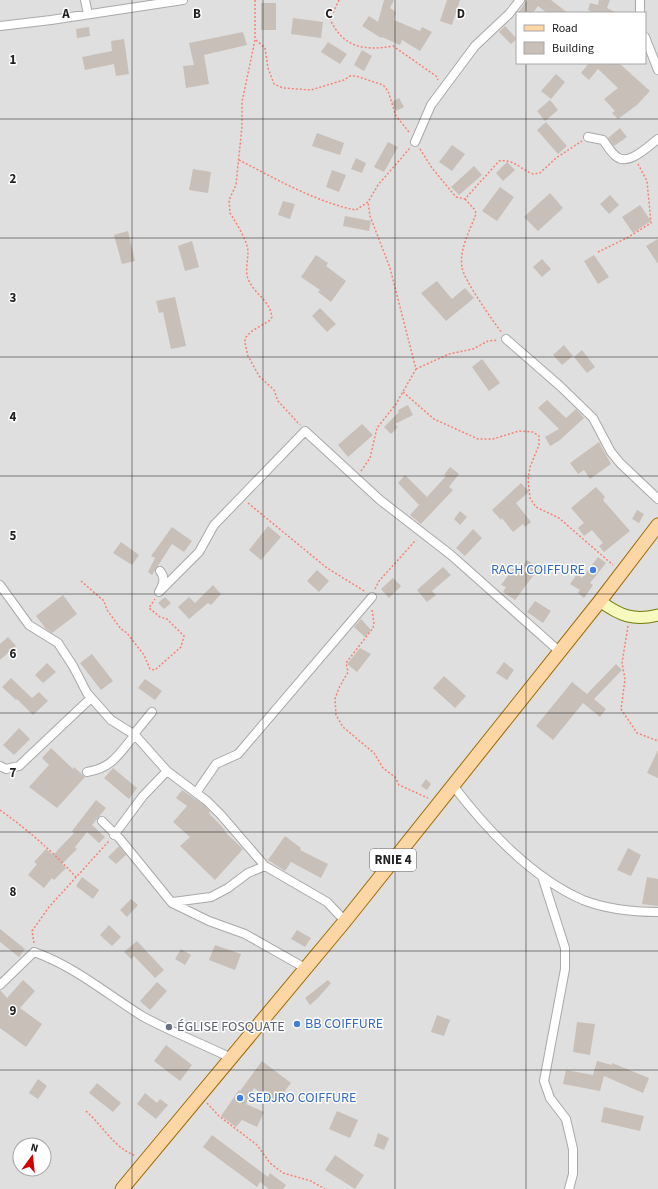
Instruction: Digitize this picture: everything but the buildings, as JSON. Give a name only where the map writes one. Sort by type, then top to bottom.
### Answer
[{"type":"main road","name":"RNIE 4","points":[[122,1189],[147,1161],[345,921],[452,784],[560,652],[658,525]]},
{"type":"street","points":[[85,0],[88,14]]},
{"type":"street","points":[[0,26],[184,0]]},
{"type":"street","points":[[415,142],[428,112],[442,90],[475,46],[509,14],[520,0]]},
{"type":"street","points":[[640,0],[640,12]]},
{"type":"street","points":[[646,40],[658,70]]},
{"type":"street","points":[[588,137],[603,140],[616,157],[622,159],[628,159],[639,153],[658,139]]},
{"type":"street","points":[[506,339],[560,386],[593,418],[611,452],[620,463],[658,499]]},
{"type":"street","points":[[159,592],[199,552],[206,542],[209,531],[240,496],[263,476],[305,431],[357,477],[380,500],[451,554],[560,652]]},
{"type":"street","points":[[159,592],[163,583],[163,575],[160,571]]},
{"type":"street","points":[[0,585],[29,625],[58,642],[91,698],[112,720],[135,734],[167,771],[196,793],[221,815],[265,866],[327,902],[345,921]]},
{"type":"street","points":[[196,793],[216,764],[238,754],[372,597]]},
{"type":"street","points":[[600,601],[615,612],[629,617],[648,617],[658,615]]},
{"type":"street","points":[[0,766],[6,769],[19,766],[91,698]]},
{"type":"street","points":[[87,772],[101,769],[110,763],[152,712]]},
{"type":"street","points":[[114,835],[143,796],[167,771]]},
{"type":"street","points":[[452,784],[472,810],[502,841],[542,876],[584,900],[606,907],[658,912]]},
{"type":"street","points":[[102,821],[114,835],[120,839],[172,903],[209,921],[246,934],[305,968]]},
{"type":"street","points":[[172,903],[211,897],[228,888],[248,874],[265,866]]},
{"type":"street","points":[[542,876],[565,948],[565,969],[544,1081],[550,1098],[566,1119],[573,1149],[573,1174],[569,1189]]},
{"type":"street","points":[[0,985],[34,952],[54,960],[86,978],[143,1016],[231,1058]]},
{"type":"path","points":[[254,0],[255,40],[242,102],[236,185],[229,200],[230,213],[248,251],[246,264],[248,277],[254,290],[270,307],[272,317],[269,321],[252,331],[246,338],[246,349],[259,376],[274,390],[278,401],[305,431]]},
{"type":"path","points":[[339,0],[330,19],[336,32],[357,47],[374,49],[393,46],[436,76],[442,85],[442,90]]},
{"type":"path","points":[[255,40],[265,48],[268,68],[274,84],[283,88],[311,90],[344,80],[350,76],[361,77],[383,85],[388,91],[396,116],[432,168],[456,197],[465,199],[475,210],[476,214],[464,248],[462,267],[467,279],[506,339],[488,341],[473,349],[449,354],[416,369],[403,392],[377,428],[370,458],[357,477]]},
{"type":"path","points":[[465,199],[499,161],[507,160],[514,162],[533,174],[540,173],[556,158],[588,137]]},
{"type":"path","points":[[239,160],[287,185],[356,210],[368,202],[378,185],[415,142]]},
{"type":"path","points":[[598,252],[627,238],[651,223],[649,191],[647,181],[639,166],[639,153]]},
{"type":"path","points":[[368,202],[370,216],[390,268],[416,369]]},
{"type":"path","points":[[403,392],[434,419],[478,439],[493,439],[519,431],[533,432],[539,436],[539,445],[530,467],[528,480],[530,498],[536,507],[559,518],[622,573]]},
{"type":"path","points":[[240,496],[287,537],[327,568],[372,597]]},
{"type":"path","points":[[422,532],[379,581],[372,597],[373,628],[346,663],[348,672],[335,699],[336,715],[343,727],[374,754],[383,768],[395,777],[399,785],[425,795],[437,805]]},
{"type":"path","points":[[81,580],[104,601],[107,610],[121,629],[144,655],[150,669],[155,670],[182,647],[184,636],[167,619],[160,617],[149,608],[159,592]]},
{"type":"path","points":[[629,617],[622,664],[625,679],[621,709],[637,733],[658,742]]},
{"type":"path","points":[[0,810],[18,822],[50,848],[76,877]]},
{"type":"path","points":[[34,952],[32,931],[49,907],[114,835]]},
{"type":"path","points":[[200,1095],[219,1116],[257,1145],[270,1163],[283,1173],[311,1181],[325,1189]]},
{"type":"path","points":[[86,1111],[97,1121],[107,1135],[124,1152],[147,1161]]},
{"type":"shaded area","points":[[0,0],[658,0],[658,1189],[0,1189]]},
{"type":"place","name":"RACH COIFFURE","points":[[593,570]]},
{"type":"place","name":"BB COIFFURE","points":[[297,1024]]},
{"type":"place","name":"ÉGLISE FOSQUATE","points":[[169,1027]]},
{"type":"place","name":"SEDJRO COIFFURE","points":[[240,1098]]}]
